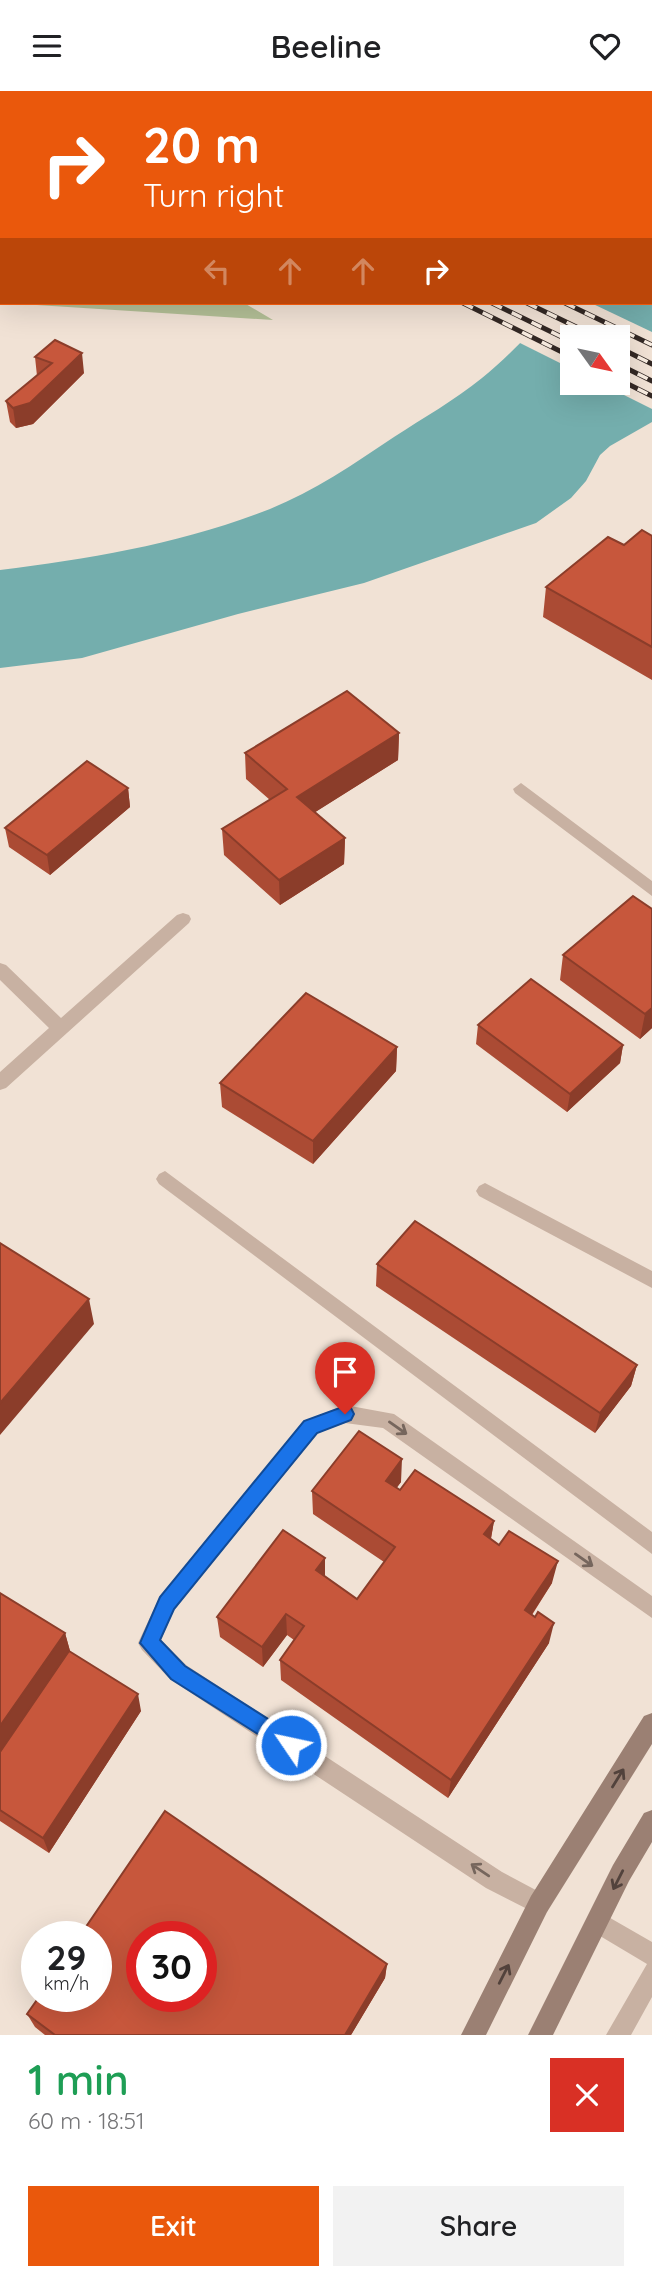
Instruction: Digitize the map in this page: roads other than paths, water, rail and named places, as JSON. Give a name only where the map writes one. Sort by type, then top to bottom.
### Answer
[{"type":"street","points":[[521,789],[652,890]]},
{"type":"street","points":[[0,1083],[183,919]]},
{"type":"street","points":[[0,970],[60,1028]]},
{"type":"street","points":[[166,1179],[652,1544]]},
{"type":"street","points":[[485,1191],[652,1280]]},
{"type":"street","points":[[539,1904],[494,1880],[178,1672],[149,1643],[167,1603],[310,1427],[345,1414],[387,1420],[652,1608]]},
{"type":"street","points":[[473,2035],[539,1904],[652,1724]]},
{"type":"street","points":[[540,2035],[652,1821]]},
{"type":"street","points":[[598,1922],[652,1955]]},
{"type":"street","points":[[618,2035],[652,1974]]},
{"type":"water","points":[[556,305],[652,305],[652,422],[610,446],[600,455],[586,481],[571,498],[536,523],[364,583],[238,614],[82,658],[0,668],[0,570],[137,548],[204,531],[270,509],[334,476],[461,394],[502,360]]},
{"type":"railway","points":[[467,305],[560,351]]},
{"type":"railway","points":[[496,305],[560,336]]},
{"type":"railway","points":[[531,305],[572,325]]},
{"type":"railway","points":[[569,305],[652,345]]},
{"type":"railway","points":[[630,353],[652,364]]},
{"type":"railway","points":[[630,370],[652,381]]},
{"type":"railway","points":[[630,385],[652,396]]}]
